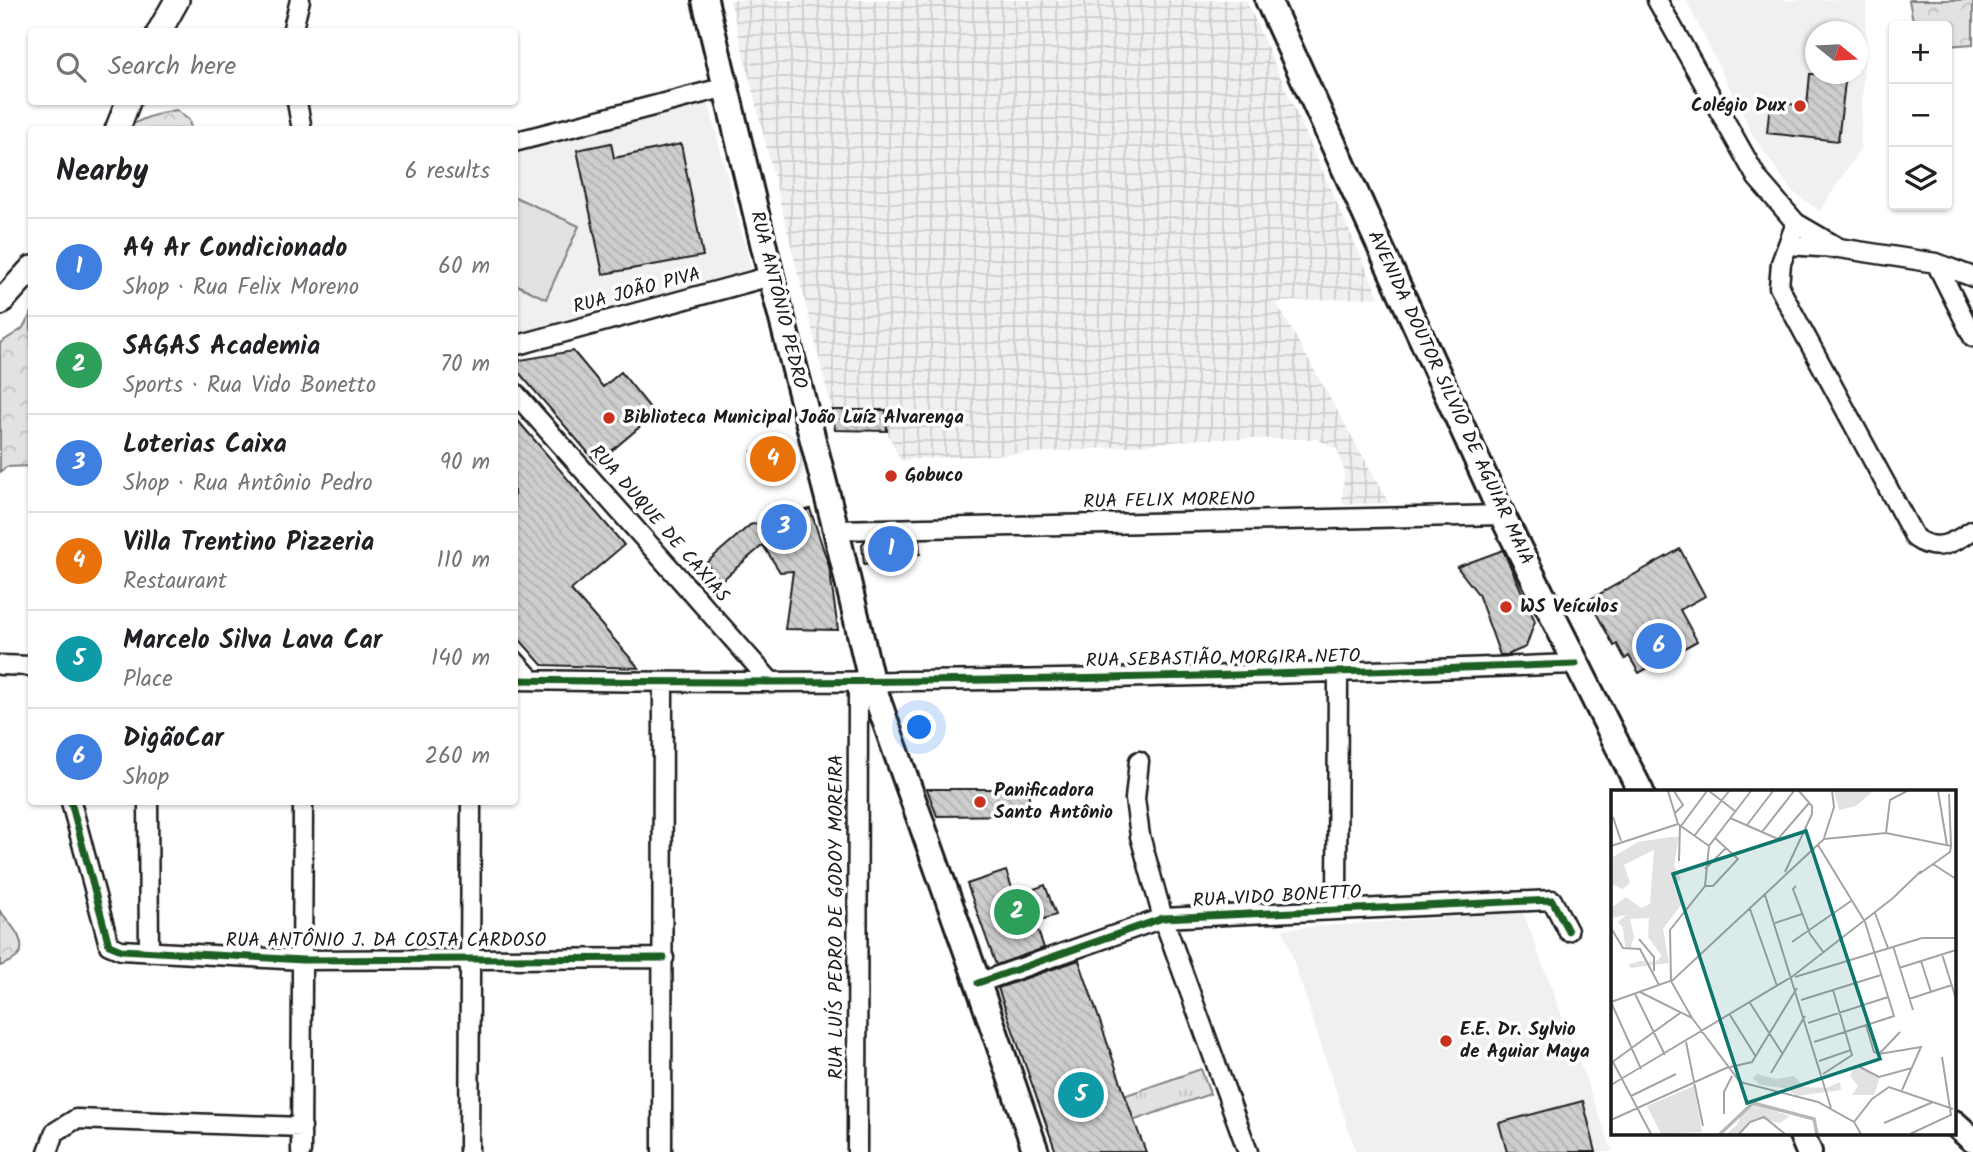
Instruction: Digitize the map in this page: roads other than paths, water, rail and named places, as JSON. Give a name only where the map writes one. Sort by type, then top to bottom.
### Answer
[{"type":"main road","name":"RUA ANTÔNIO PEDRO","points":[[705,0],[771,276],[836,530],[865,681],[978,983],[1036,1152]]},
{"type":"main road","name":"AVENIDA DOUTOR SILVIO DE AGUIAR MAIA","points":[[1268,0],[1502,515],[1640,790]]},
{"type":"main road","points":[[1955,1124],[1973,1140]]},
{"type":"main road","points":[[1801,1134],[1810,1152]]},
{"type":"street","points":[[161,28],[177,0]]},
{"type":"street","points":[[293,28],[300,0]]},
{"type":"street","points":[[1657,0],[1757,178],[1796,223],[1839,248]]},
{"type":"street","points":[[518,141],[726,87]]},
{"type":"street","points":[[119,126],[127,105]]},
{"type":"street","points":[[298,105],[301,126]]},
{"type":"street","points":[[1796,223],[1781,264],[1779,287],[1915,538],[1927,547],[1941,547],[1973,530]]},
{"type":"street","points":[[1788,245],[1839,248],[1936,263],[1973,277]]},
{"type":"street","points":[[1936,263],[1973,337]]},
{"type":"street","points":[[0,303],[28,272]]},
{"type":"street","name":"RUA JOÃO PIVA","points":[[518,345],[771,276]]},
{"type":"street","name":"RUA DUQUE DE CAXIAS","points":[[518,397],[772,683]]},
{"type":"street","name":"RUA FELIX MORENO","points":[[836,530],[1502,515]]},
{"type":"street","name":"RUA SEBASTIÃO MORGIRA NETO","points":[[523,680],[772,683],[1338,673],[1576,664]]},
{"type":"street","points":[[0,665],[28,666]]},
{"type":"street","points":[[1337,909],[1338,673]]},
{"type":"street","name":"RUA LUÍS PEDRO DE GODOY MOREIRA","points":[[857,1152],[865,681]]},
{"type":"street","points":[[662,1152],[663,683]]},
{"type":"street","points":[[1139,761],[1135,799],[1140,836],[1163,918],[1248,1152]]},
{"type":"street","name":"RUA ANTÔNIO J. DA COSTA CARDOSO","points":[[72,805],[109,945],[121,950],[303,960],[664,958]]},
{"type":"street","points":[[148,805],[149,952]]},
{"type":"street","points":[[301,1152],[303,805]]},
{"type":"street","points":[[469,1152],[471,805]]},
{"type":"street","name":"RUA VIDO BONETTO","points":[[978,983],[1163,918],[1552,900],[1568,931]]},
{"type":"street","points":[[48,1152],[55,1132],[76,1119],[302,1127]]},
{"type":"place","name":"Colégio Dux","points":[[1800,106]]},
{"type":"place","name":"Biblioteca Municipal João Luíz Alvarenga","points":[[609,418]]},
{"type":"place","name":"Villa Trentino Pizzeria","points":[[773,459]]},
{"type":"place","name":"Gobuco","points":[[891,476]]},
{"type":"place","name":"Loterias Caixa","points":[[784,527]]},
{"type":"place","name":"A4 Ar Condicionado","points":[[891,549]]},
{"type":"place","name":"WS Veículos","points":[[1506,607]]},
{"type":"place","name":"DigãoCar","points":[[1659,646]]},
{"type":"place","name":"Panificadora Santo Antônio","points":[[980,802]]},
{"type":"place","name":"SAGAS Academia","points":[[1017,912]]},
{"type":"place","name":"E.E. Dr. Sylvio de Aguiar Maya","points":[[1446,1041]]},
{"type":"place","name":"Marcelo Silva Lava Car","points":[[1081,1095]]}]
